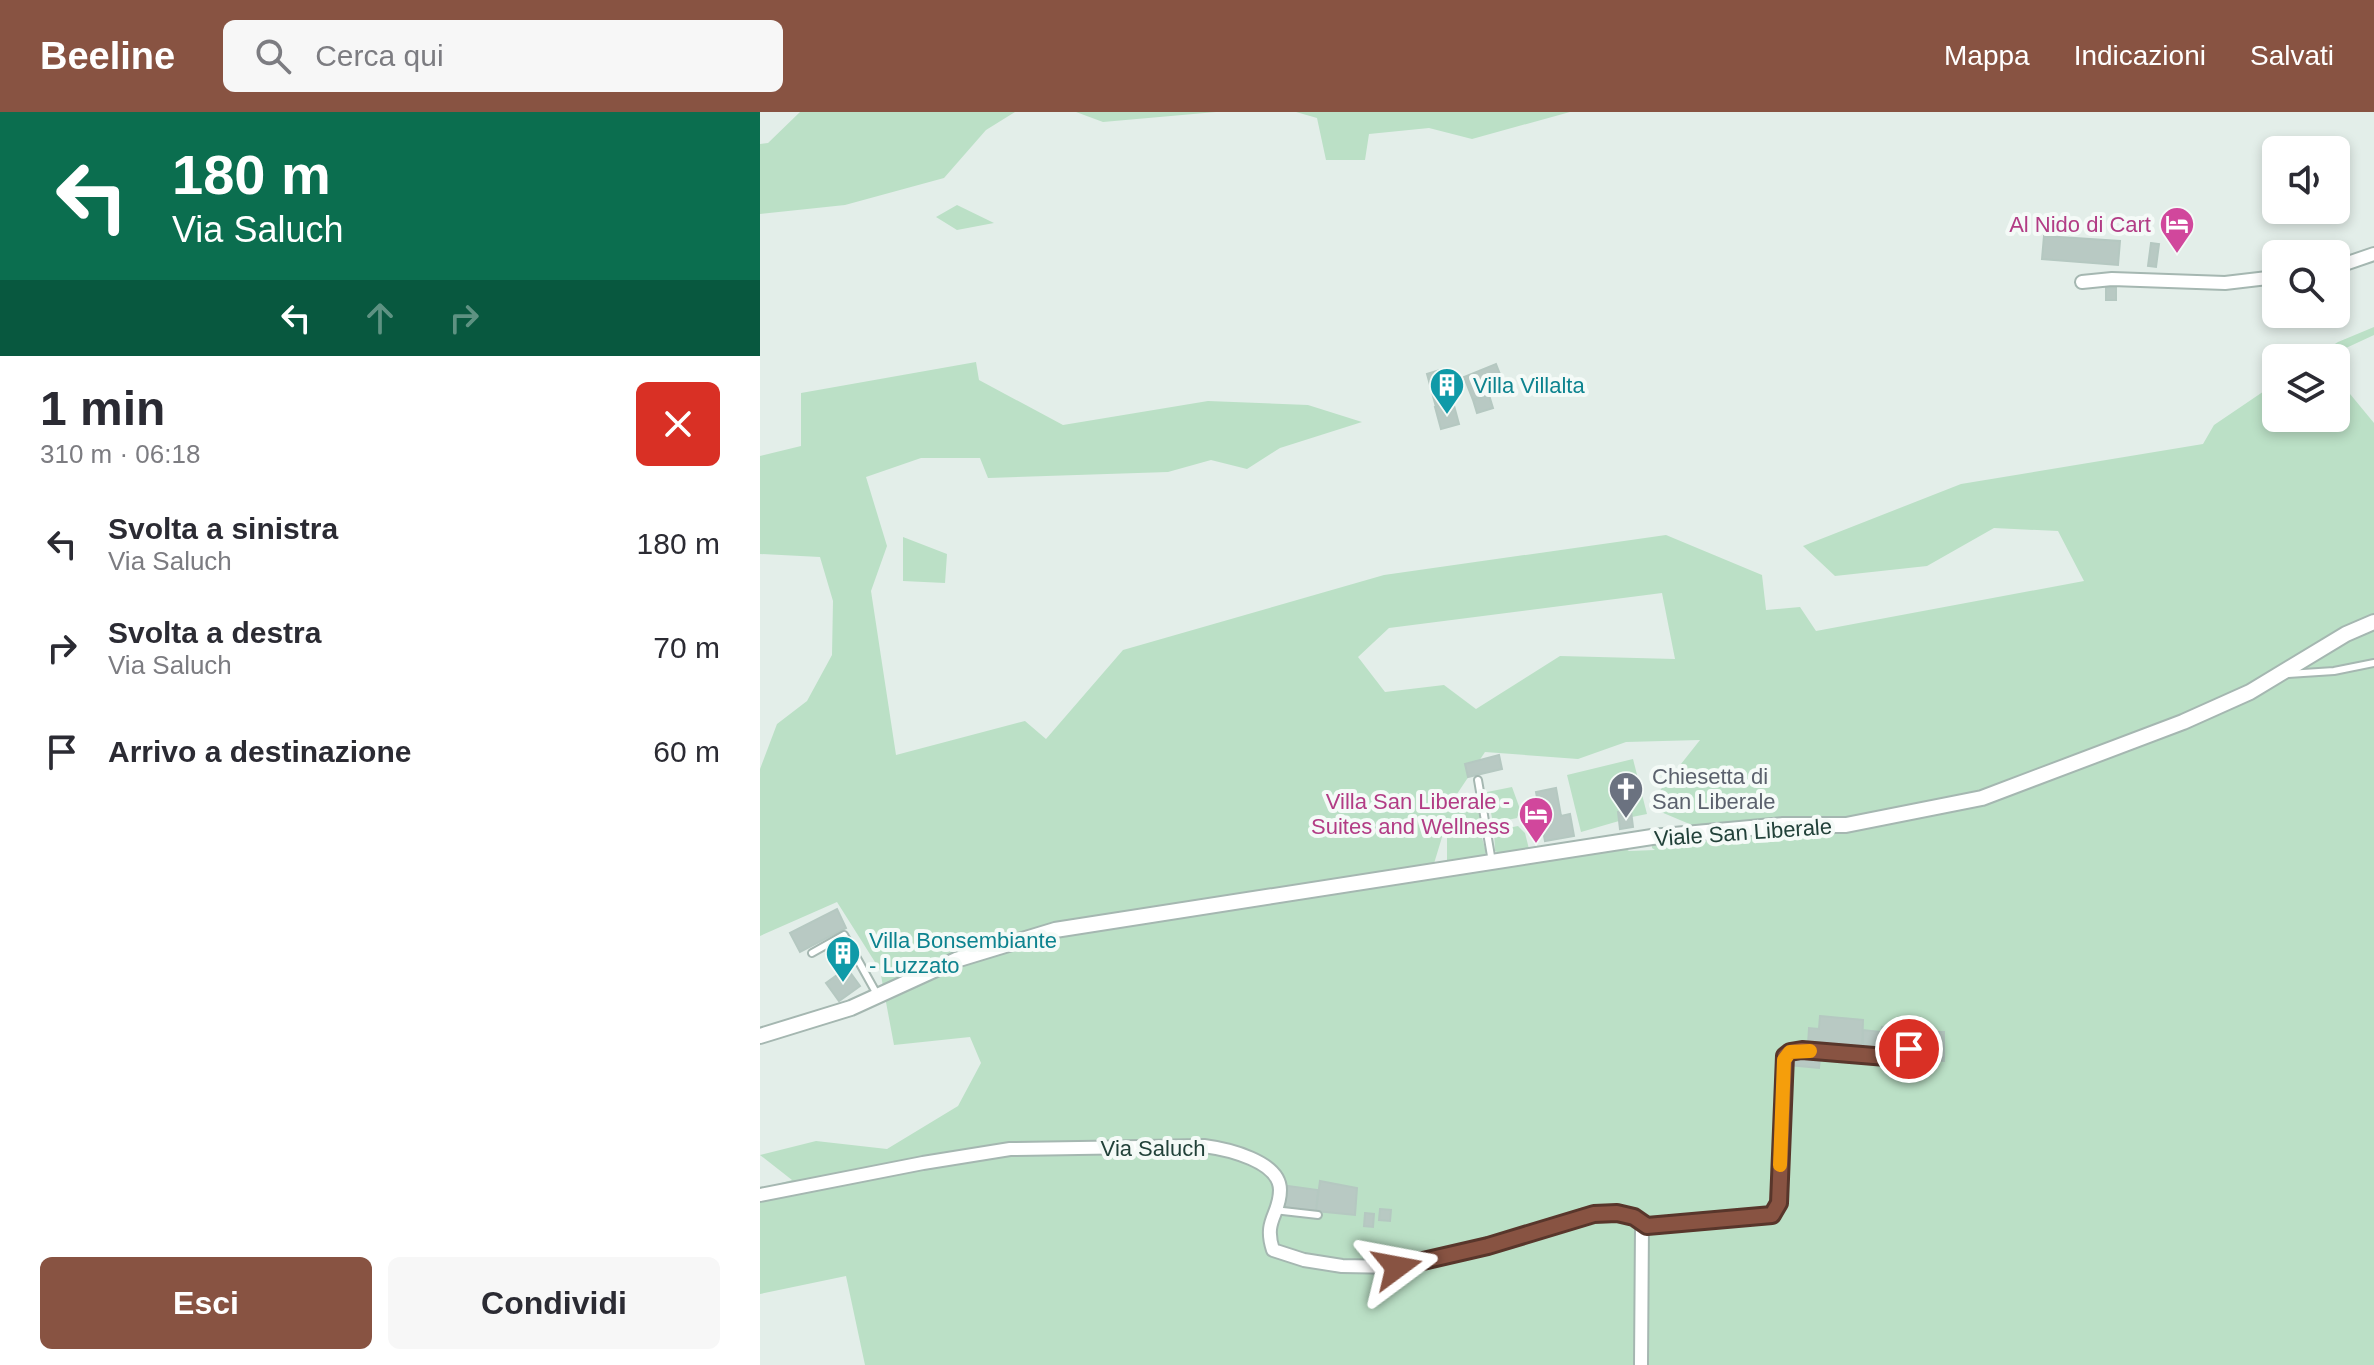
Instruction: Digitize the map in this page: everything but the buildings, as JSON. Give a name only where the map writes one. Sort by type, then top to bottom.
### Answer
[{"type":"street","points":[[2350,262],[2374,254]]},
{"type":"street","points":[[2082,282],[2112,279],[2225,283],[2262,279]]},
{"type":"street","name":"Viale San Liberale","points":[[760,1036],[851,1008],[956,960],[1055,930],[1652,837],[1783,825],[1846,825],[1982,798],[2183,722],[2250,692],[2346,634],[2374,622]]},
{"type":"street","name":"Via Saluch","points":[[760,1195],[1010,1149],[1204,1146],[1225,1148],[1264,1165],[1277,1176],[1280,1191],[1267,1234],[1273,1250],[1304,1260],[1342,1266],[1397,1267],[1488,1246],[1594,1214],[1617,1213],[1634,1217],[1642,1225]]},
{"type":"street","points":[[1641,1365],[1642,1225]]},
{"type":"lane","points":[[2280,674],[2334,671],[2374,663]]},
{"type":"lane","points":[[1478,780],[1492,862]]},
{"type":"lane","points":[[812,953],[844,935],[878,996]]},
{"type":"lane","name":"Via Saluch","points":[[1642,1225],[1772,1215],[1779,1203],[1785,1056],[1802,1050],[1898,1058],[1909,1049],[1910,1034]]},
{"type":"lane","points":[[1274,1210],[1318,1215]]},
{"type":"green space","points":[[800,112],[1015,112],[986,130],[944,178],[845,205],[760,214],[760,144],[768,143]]},
{"type":"green space","points":[[1076,112],[1216,112],[1103,122]]},
{"type":"green space","points":[[1296,112],[1570,112],[1472,139],[1429,128],[1369,134],[1365,160],[1326,160],[1317,118]]},
{"type":"green space","points":[[957,205],[994,223],[957,230],[936,217]]},
{"type":"green space","points":[[2374,327],[2374,335],[2350,346],[2335,344]]},
{"type":"green space","points":[[976,362],[979,380],[1063,425],[1208,401],[1308,405],[1362,422],[1280,448],[1247,469],[1211,460],[1168,472],[988,478],[980,458],[921,458],[866,477],[887,546],[871,591],[896,755],[1025,721],[1046,739],[1123,650],[1384,575],[1666,535],[1762,575],[1766,610],[1800,607],[1816,631],[2084,581],[2058,531],[1994,528],[1927,566],[1835,576],[1803,546],[1961,484],[2203,444],[2214,425],[2262,392],[2262,432],[2350,432],[2350,394],[2374,423],[2374,1365],[865,1365],[846,1276],[760,1294],[760,1189],[792,1180],[760,1155],[816,1141],[887,1149],[958,1106],[981,1063],[970,1037],[894,1045],[880,970],[837,902],[760,936],[760,769],[777,724],[807,701],[832,655],[833,601],[820,557],[760,554],[760,456],[801,446],[801,393]],"holes":[[[1662,593],[1675,659],[1560,656],[1476,709],[1444,685],[1385,692],[1358,657],[1389,628]],[[1700,740],[1658,793],[1661,812],[1706,831],[1652,837],[1652,848],[1655,850],[1629,851],[1616,842],[1429,880],[1446,824],[1448,831],[1482,825],[1476,795],[1455,797],[1485,752],[1578,759],[1626,742]]]},
{"type":"green space","points":[[903,537],[947,554],[945,583],[903,581]]},
{"type":"green space","points":[[1633,759],[1647,814],[1632,817],[1631,811],[1618,812],[1619,821],[1581,832],[1567,775]]},
{"type":"green space","points":[[1512,787],[1520,809],[1517,818],[1493,823],[1487,792]]},
{"type":"green space","points":[[1518,826],[1525,833],[1529,849],[1501,854],[1495,851],[1494,831]]},
{"type":"green space","points":[[1481,834],[1486,852],[1483,859],[1447,863],[1447,838]]},
{"type":"slow traffic","points":[[1780,1165],[1785,1056],[1790,1052],[1810,1051]]},
{"type":"place","name":"Al Nido di Cart","points":[[2177,255]]},
{"type":"place","name":"Villa Villalta","points":[[1447,416]]},
{"type":"place","name":"Chiesetta di San Liberale","points":[[1626,820]]},
{"type":"place","name":"Villa San Liberale - Suites and Wellness","points":[[1536,845]]},
{"type":"place","name":"Villa Bonsembiante - Luzzato","points":[[843,984]]},
{"type":"route","points":[[1397,1267],[1488,1246],[1594,1214],[1617,1213],[1634,1217],[1647,1226],[1772,1215],[1779,1203],[1785,1056],[1802,1050],[1898,1058],[1909,1049]]}]
